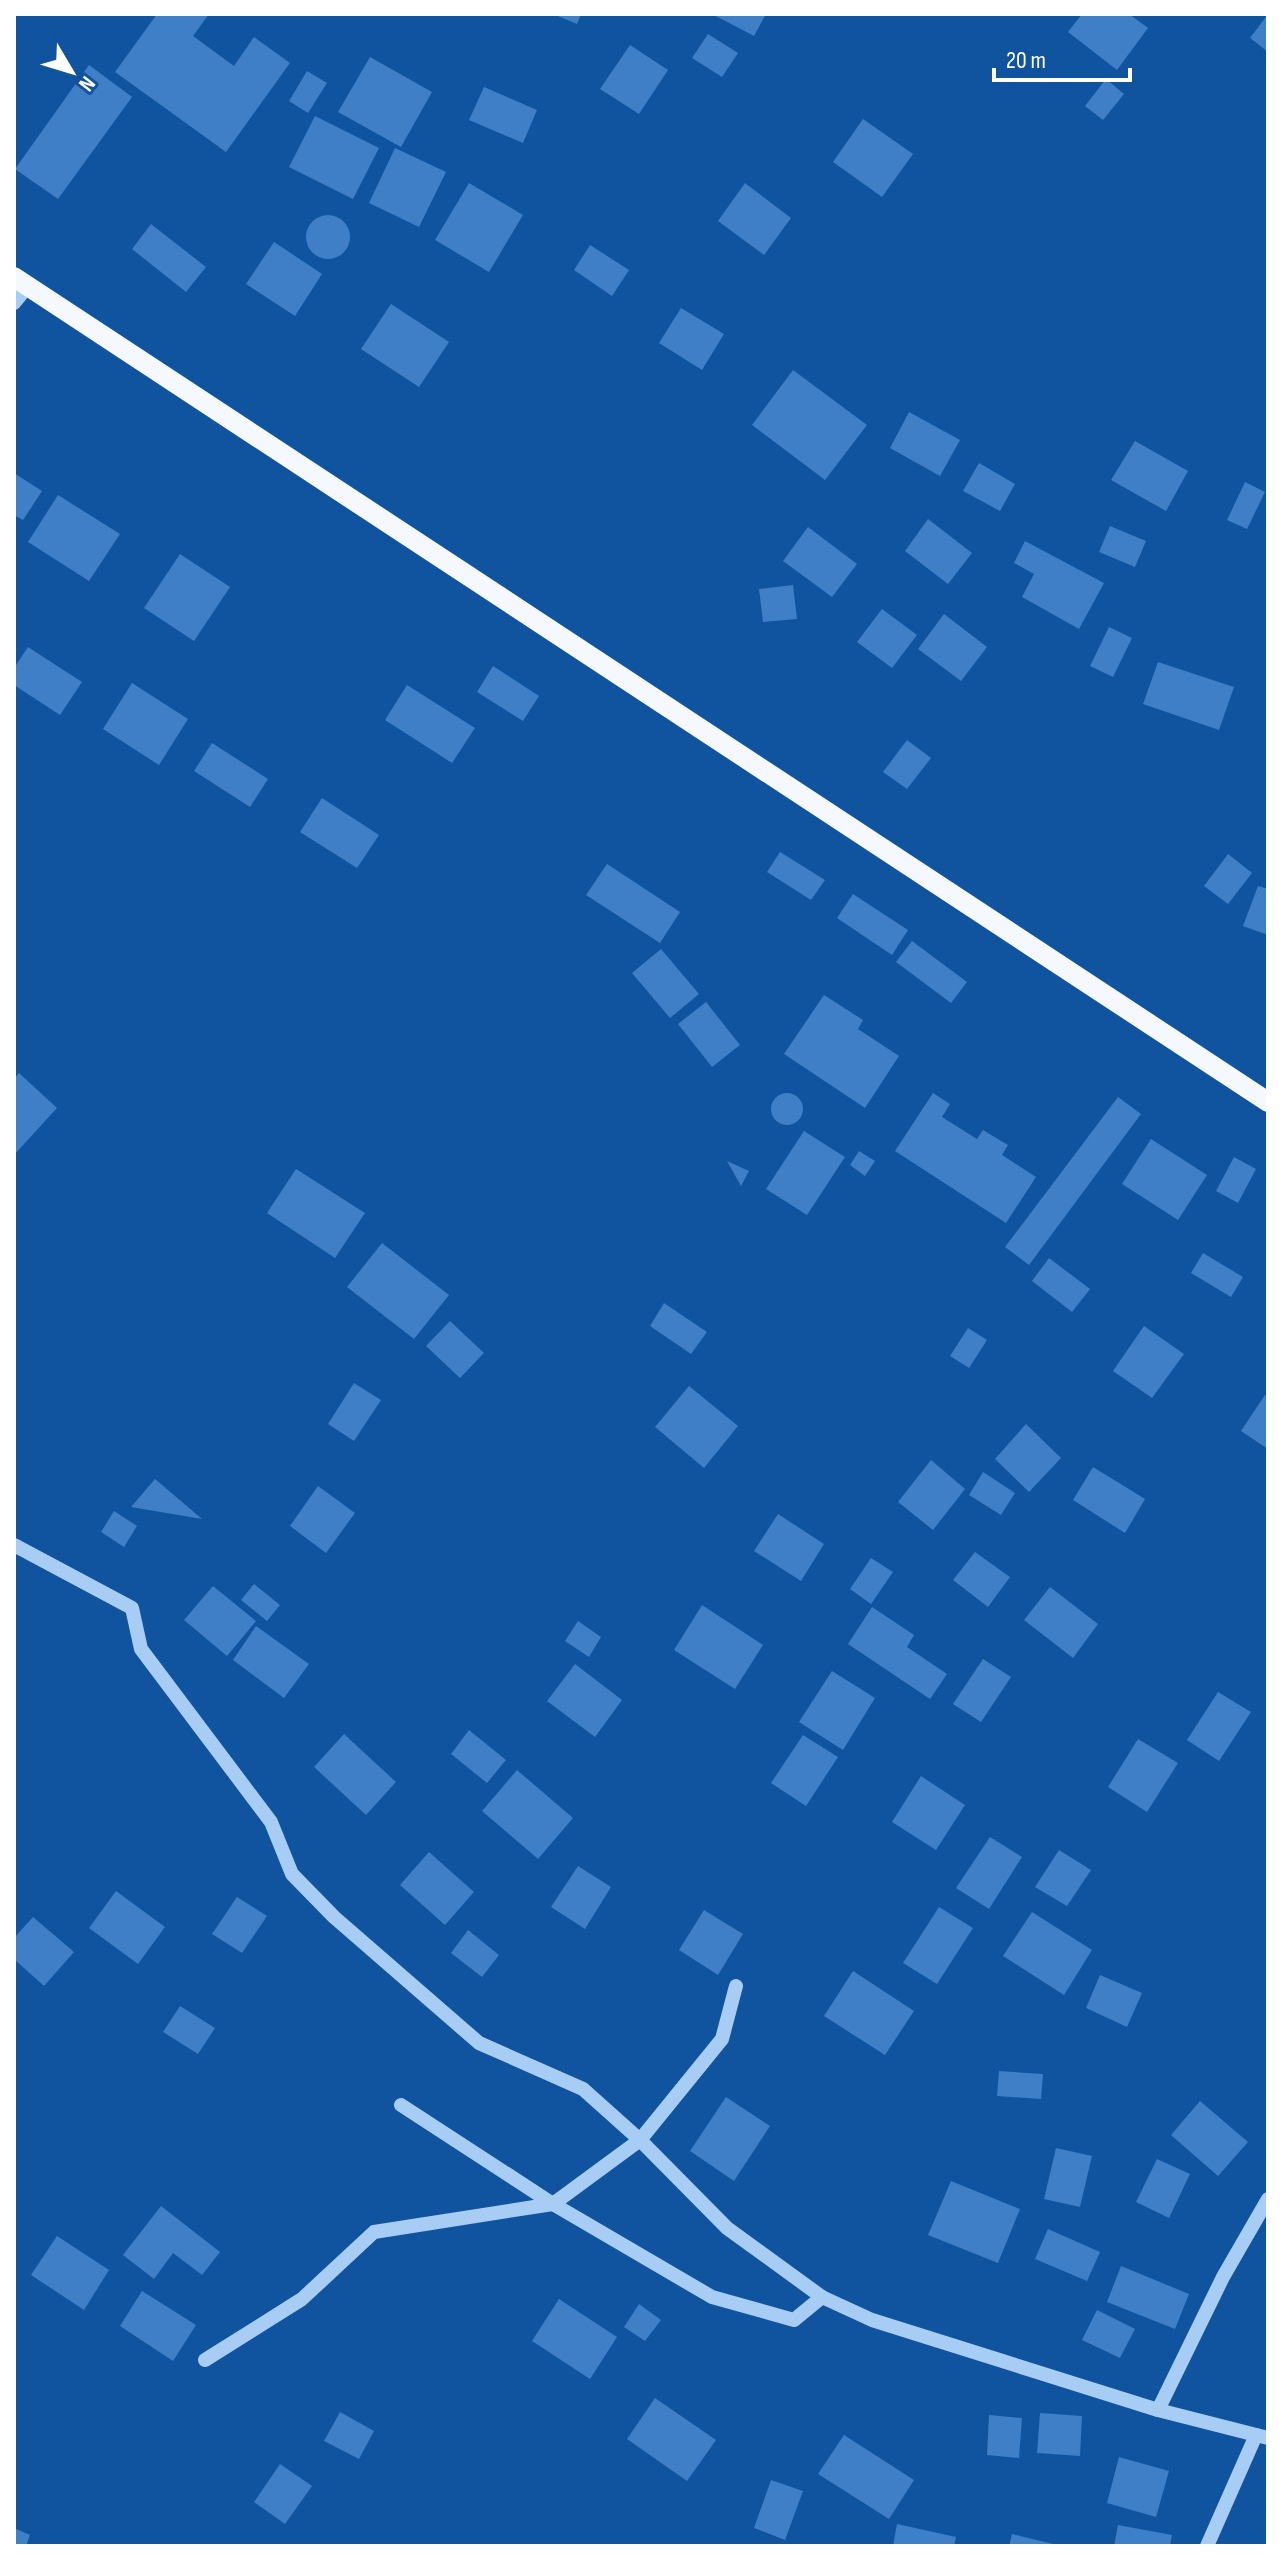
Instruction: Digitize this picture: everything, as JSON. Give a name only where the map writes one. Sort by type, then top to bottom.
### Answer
[{"type":"main road","points":[[21,281],[1268,1102]]},
{"type":"street","points":[[14,303],[21,281]]},
{"type":"street","points":[[14,1545],[132,1608],[141,1649],[271,1822],[292,1874],[334,1917],[479,2043],[583,2089],[640,2140],[727,2228],[822,2297],[872,2320],[1158,2410],[1262,2437],[1207,2546]]},
{"type":"street","points":[[205,2360],[302,2299],[374,2232],[553,2204],[640,2140],[722,2039],[736,1986]]},
{"type":"street","points":[[401,2105],[553,2204],[712,2297],[794,2320],[822,2297]]},
{"type":"street","points":[[1158,2410],[1223,2277],[1268,2199]]},
{"type":"building","points":[[157,14],[209,14],[193,36],[234,66],[254,37],[290,63],[226,152],[115,72]]},
{"type":"building","points":[[553,14],[581,14],[577,24]]},
{"type":"building","points":[[712,14],[766,14],[754,36]]},
{"type":"building","points":[[1082,14],[1129,14],[1148,28],[1117,70],[1068,32]]},
{"type":"building","points":[[1268,14],[1268,52],[1250,38]]},
{"type":"building","points":[[708,34],[738,53],[722,77],[692,58]]},
{"type":"building","points":[[630,45],[668,70],[639,114],[600,89]]},
{"type":"building","points":[[370,57],[432,92],[401,147],[338,112]]},
{"type":"building","points":[[89,65],[132,97],[58,199],[15,169]]},
{"type":"building","points":[[307,71],[327,83],[308,113],[289,101]]},
{"type":"building","points":[[1106,79],[1124,94],[1103,120],[1085,106]]},
{"type":"building","points":[[484,87],[537,110],[523,143],[469,120]]},
{"type":"building","points":[[315,116],[379,148],[353,199],[289,167]]},
{"type":"building","points":[[863,119],[913,154],[882,197],[833,162]]},
{"type":"building","points":[[395,148],[446,172],[419,227],[369,203]]},
{"type":"building","points":[[469,183],[523,215],[489,272],[435,240]]},
{"type":"building","points":[[745,183],[791,218],[764,255],[718,221]]},
{"type":"building","points":[[328,215],[344,221],[350,237],[344,253],[328,259],[312,253],[306,237],[312,221]]},
{"type":"building","points":[[151,224],[206,267],[186,292],[132,249]]},
{"type":"building","points":[[274,242],[322,274],[295,316],[246,284]]},
{"type":"building","points":[[590,245],[629,270],[612,296],[574,270]]},
{"type":"building","points":[[391,304],[449,342],[419,387],[361,349]]},
{"type":"building","points":[[681,308],[724,334],[702,370],[659,343]]},
{"type":"building","points":[[793,370],[867,425],[825,480],[752,425]]},
{"type":"building","points":[[909,412],[960,440],[940,476],[890,448]]},
{"type":"building","points":[[1135,441],[1188,471],[1166,511],[1111,480]]},
{"type":"building","points":[[979,463],[1015,484],[1000,511],[963,491]]},
{"type":"building","points":[[14,473],[42,491],[23,520],[14,515]]},
{"type":"building","points":[[1245,482],[1265,492],[1247,529],[1227,520]]},
{"type":"building","points":[[58,495],[120,534],[89,581],[28,542]]},
{"type":"building","points":[[928,519],[972,553],[948,584],[905,551]]},
{"type":"building","points":[[1110,526],[1146,541],[1135,567],[1099,552]]},
{"type":"building","points":[[808,527],[857,564],[832,597],[783,561]]},
{"type":"building","points":[[1025,541],[1104,583],[1079,629],[1022,597],[1034,574],[1014,563]]},
{"type":"building","points":[[180,554],[230,587],[194,641],[144,608]]},
{"type":"building","points":[[793,585],[797,619],[763,622],[759,589]]},
{"type":"building","points":[[882,609],[917,635],[892,668],[857,642]]},
{"type":"building","points":[[944,614],[987,647],[961,681],[918,649]]},
{"type":"building","points":[[1109,627],[1132,638],[1113,677],[1090,666]]},
{"type":"building","points":[[28,647],[82,682],[60,715],[14,685],[14,668]]},
{"type":"building","points":[[1158,662],[1234,687],[1219,730],[1143,704]]},
{"type":"building","points":[[493,666],[539,696],[523,721],[477,692]]},
{"type":"building","points":[[132,683],[188,719],[159,765],[103,729]]},
{"type":"building","points":[[407,685],[475,728],[452,763],[385,720]]},
{"type":"building","points":[[907,740],[931,758],[907,789],[883,772]]},
{"type":"building","points":[[212,743],[268,779],[250,807],[194,771]]},
{"type":"building","points":[[322,798],[379,835],[357,868],[300,832]]},
{"type":"building","points":[[780,852],[825,880],[811,900],[767,872]]},
{"type":"building","points":[[1228,854],[1252,873],[1228,904],[1204,886]]},
{"type":"building","points":[[607,864],[680,912],[660,943],[586,895]]},
{"type":"building","points":[[1258,886],[1268,889],[1268,935],[1243,926]]},
{"type":"building","points":[[853,894],[908,930],[892,955],[837,918]]},
{"type":"building","points":[[912,941],[967,982],[951,1003],[896,962]]},
{"type":"building","points":[[661,949],[699,994],[670,1018],[632,973]]},
{"type":"building","points":[[824,995],[863,1020],[858,1029],[899,1056],[865,1108],[784,1054]]},
{"type":"building","points":[[706,1002],[740,1045],[712,1067],[678,1024]]},
{"type":"building","points":[[19,1073],[57,1108],[14,1155],[14,1079]]},
{"type":"building","points":[[787,1093],[798,1098],[803,1109],[798,1120],[787,1125],[776,1120],[771,1109],[776,1098]]},
{"type":"building","points":[[933,1093],[950,1104],[942,1117],[977,1139],[983,1130],[1008,1145],[1002,1155],[1036,1177],[1006,1223],[895,1151]]},
{"type":"building","points":[[1118,1097],[1141,1114],[1029,1265],[1005,1247]]},
{"type":"building","points":[[804,1131],[845,1157],[807,1215],[766,1189]]},
{"type":"building","points":[[1151,1139],[1207,1175],[1178,1220],[1122,1184]]},
{"type":"building","points":[[859,1151],[875,1161],[865,1176],[850,1165]]},
{"type":"building","points":[[1234,1157],[1256,1169],[1238,1203],[1216,1191]]},
{"type":"building","points":[[727,1161],[749,1171],[741,1186]]},
{"type":"building","points":[[296,1169],[365,1213],[335,1258],[267,1213]]},
{"type":"building","points":[[382,1243],[449,1295],[414,1339],[347,1287]]},
{"type":"building","points":[[1203,1253],[1243,1277],[1231,1297],[1191,1273]]},
{"type":"building","points":[[1049,1258],[1090,1289],[1072,1312],[1032,1281]]},
{"type":"building","points":[[664,1303],[707,1332],[691,1354],[650,1326]]},
{"type":"building","points":[[450,1321],[484,1353],[460,1378],[426,1346]]},
{"type":"building","points":[[1144,1326],[1184,1354],[1152,1398],[1113,1371]]},
{"type":"building","points":[[968,1328],[987,1340],[969,1368],[950,1356]]},
{"type":"building","points":[[354,1383],[381,1400],[354,1441],[328,1424]]},
{"type":"building","points":[[689,1386],[738,1426],[704,1468],[655,1427]]},
{"type":"building","points":[[1265,1395],[1268,1396],[1268,1449],[1241,1431]]},
{"type":"building","points":[[1026,1424],[1061,1458],[1029,1492],[995,1459]]},
{"type":"building","points":[[931,1460],[965,1489],[933,1530],[898,1502]]},
{"type":"building","points":[[1093,1467],[1145,1499],[1125,1533],[1073,1500]]},
{"type":"building","points":[[983,1472],[1015,1493],[1001,1515],[969,1495]]},
{"type":"building","points":[[155,1479],[202,1519],[131,1507]]},
{"type":"building","points":[[318,1486],[355,1513],[326,1553],[290,1526]]},
{"type":"building","points":[[114,1511],[137,1526],[124,1547],[101,1532]]},
{"type":"building","points":[[778,1514],[824,1544],[801,1581],[754,1551]]},
{"type":"building","points":[[975,1552],[1010,1577],[988,1607],[953,1580]]},
{"type":"building","points":[[871,1558],[893,1572],[871,1604],[850,1589]]},
{"type":"building","points":[[254,1584],[280,1605],[267,1621],[241,1600]]},
{"type":"building","points":[[213,1586],[256,1621],[227,1656],[184,1620]]},
{"type":"building","points":[[1050,1587],[1098,1624],[1073,1658],[1024,1620]]},
{"type":"building","points":[[702,1605],[763,1645],[735,1689],[674,1650]]},
{"type":"building","points":[[872,1607],[914,1635],[907,1647],[947,1674],[930,1699],[848,1644]]},
{"type":"building","points":[[578,1621],[601,1637],[589,1657],[565,1641]]},
{"type":"building","points":[[256,1626],[309,1664],[284,1698],[233,1660]]},
{"type":"building","points":[[983,1659],[1011,1677],[981,1722],[953,1704]]},
{"type":"building","points":[[575,1664],[622,1700],[595,1737],[547,1701]]},
{"type":"building","points":[[832,1671],[875,1698],[843,1750],[799,1722]]},
{"type":"building","points":[[1218,1692],[1251,1712],[1219,1761],[1187,1740]]},
{"type":"building","points":[[469,1730],[506,1760],[487,1783],[451,1754]]},
{"type":"building","points":[[344,1734],[396,1782],[366,1815],[314,1767]]},
{"type":"building","points":[[803,1735],[838,1757],[806,1806],[771,1783]]},
{"type":"building","points":[[1138,1739],[1178,1763],[1147,1812],[1108,1787]]},
{"type":"building","points":[[517,1770],[573,1818],[538,1859],[482,1811]]},
{"type":"building","points":[[921,1776],[965,1805],[936,1850],[892,1822]]},
{"type":"building","points":[[990,1837],[1022,1857],[989,1909],[956,1888]]},
{"type":"building","points":[[1059,1850],[1091,1870],[1067,1906],[1035,1887]]},
{"type":"building","points":[[429,1852],[474,1892],[445,1925],[400,1885]]},
{"type":"building","points":[[578,1866],[611,1887],[585,1929],[551,1907]]},
{"type":"building","points":[[116,1891],[165,1927],[138,1964],[89,1928]]},
{"type":"building","points":[[237,1897],[267,1916],[242,1953],[212,1934]]},
{"type":"building","points":[[939,1907],[973,1928],[937,1984],[903,1963]]},
{"type":"building","points":[[704,1910],[743,1934],[718,1975],[679,1950]]},
{"type":"building","points":[[1032,1912],[1092,1950],[1064,1995],[1003,1956]]},
{"type":"building","points":[[33,1917],[74,1952],[44,1986],[14,1959],[14,1938]]},
{"type":"building","points":[[468,1930],[499,1955],[482,1977],[451,1953]]},
{"type":"building","points":[[853,1971],[914,2011],[885,2055],[824,2016]]},
{"type":"building","points":[[1100,1975],[1142,1993],[1127,2027],[1086,2008]]},
{"type":"building","points":[[180,2006],[215,2028],[198,2054],[163,2032]]},
{"type":"building","points":[[999,2071],[1043,2074],[1041,2099],[997,2096]]},
{"type":"building","points":[[726,2097],[770,2126],[734,2181],[690,2151]]},
{"type":"building","points":[[1200,2101],[1248,2142],[1218,2176],[1171,2135]]},
{"type":"building","points":[[1056,2148],[1092,2156],[1080,2207],[1044,2199]]},
{"type":"building","points":[[1157,2159],[1190,2174],[1169,2218],[1136,2202]]},
{"type":"building","points":[[951,2181],[1020,2209],[998,2263],[928,2235]]},
{"type":"building","points":[[161,2206],[220,2252],[202,2275],[173,2253],[154,2279],[123,2255]]},
{"type":"building","points":[[1048,2229],[1100,2252],[1087,2281],[1035,2259]]},
{"type":"building","points":[[57,2236],[109,2270],[84,2310],[31,2275]]},
{"type":"building","points":[[1121,2266],[1189,2294],[1175,2329],[1107,2302]]},
{"type":"building","points":[[142,2291],[196,2325],[173,2361],[120,2326]]},
{"type":"building","points":[[559,2299],[617,2337],[590,2379],[532,2341]]},
{"type":"building","points":[[639,2304],[661,2320],[645,2341],[624,2327]]},
{"type":"building","points":[[1097,2310],[1135,2329],[1120,2358],[1082,2340]]},
{"type":"building","points":[[655,2398],[716,2440],[687,2481],[627,2439]]},
{"type":"building","points":[[340,2412],[374,2431],[359,2459],[324,2441]]},
{"type":"building","points":[[1040,2413],[1082,2416],[1080,2456],[1037,2453]]},
{"type":"building","points":[[989,2415],[1022,2418],[1019,2458],[987,2455]]},
{"type":"building","points":[[844,2435],[914,2480],[889,2519],[818,2474]]},
{"type":"building","points":[[1119,2457],[1169,2471],[1156,2517],[1107,2503]]},
{"type":"building","points":[[280,2464],[312,2486],[285,2524],[254,2502]]},
{"type":"building","points":[[771,2480],[803,2491],[785,2540],[754,2528]]},
{"type":"building","points":[[897,2524],[956,2537],[954,2546],[893,2546]]},
{"type":"building","points":[[1118,2525],[1172,2535],[1170,2546],[1114,2546]]},
{"type":"building","points":[[14,2528],[30,2535],[26,2546],[14,2546]]},
{"type":"building","points":[[1012,2534],[1057,2545],[1057,2546],[1009,2546]]}]
